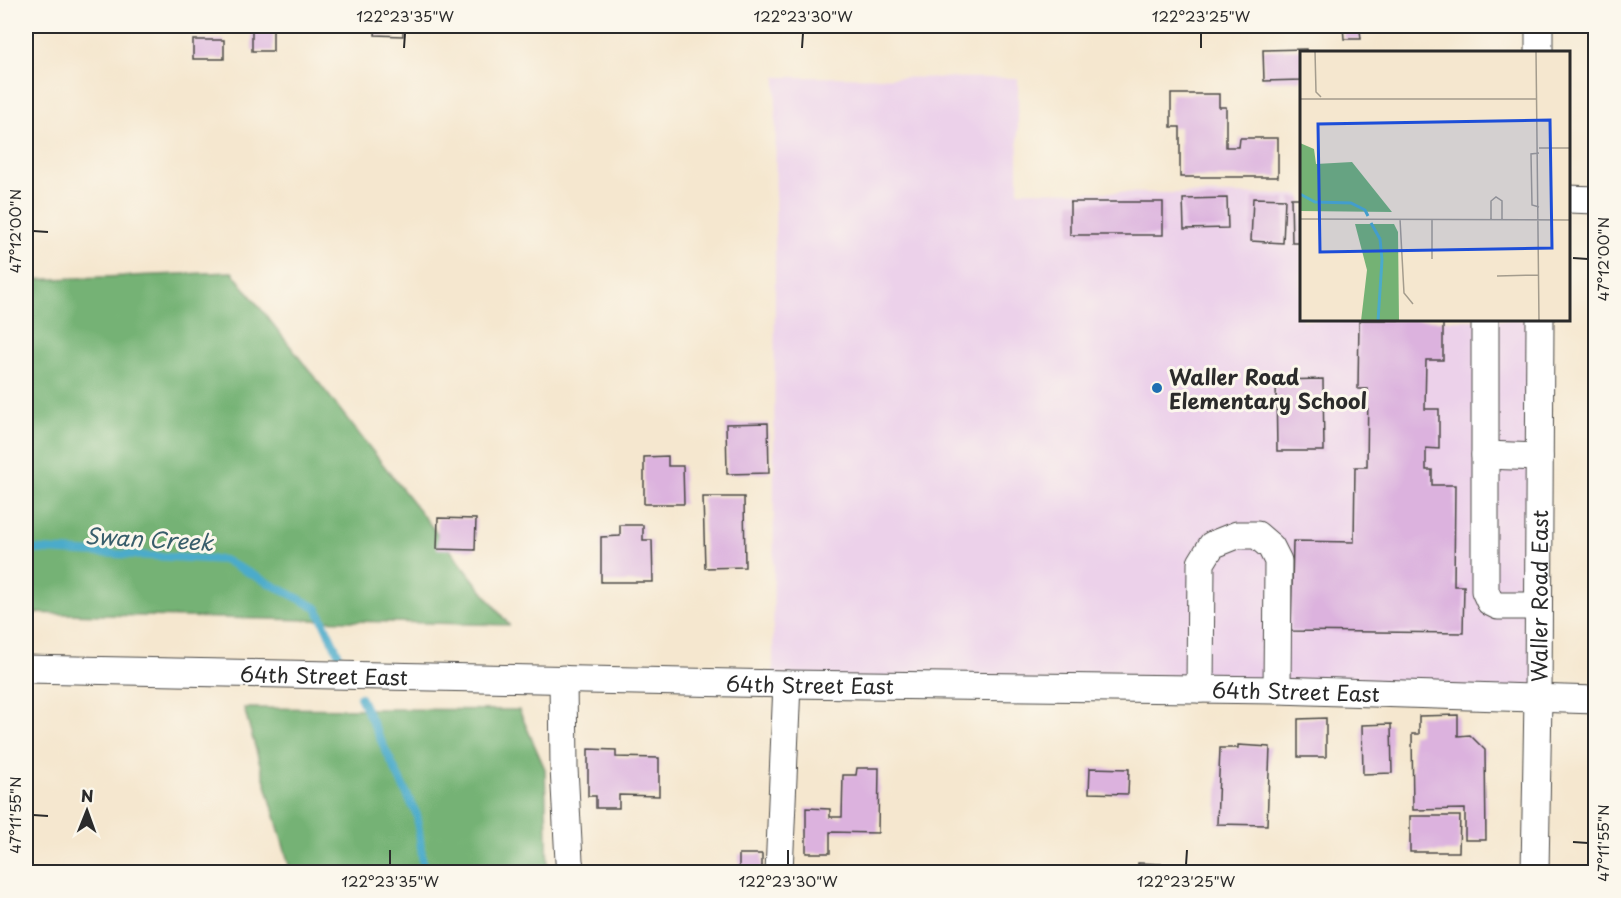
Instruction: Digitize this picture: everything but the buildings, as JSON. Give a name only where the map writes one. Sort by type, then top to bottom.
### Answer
[{"type":"street","points":[[1539,26],[1539,51]]},
{"type":"street","points":[[1570,199],[1596,200]]},
{"type":"street","points":[[1485,321],[1485,591],[1490,602],[1498,606],[1538,606]]},
{"type":"street","name":"Waller Road East","points":[[1534,873],[1538,698],[1540,321]]},
{"type":"street","points":[[1485,455],[1539,457]]},
{"type":"street","points":[[1200,689],[1201,563],[1212,545],[1237,535],[1257,535],[1271,547],[1278,561],[1277,690]]},
{"type":"street","name":"64th Street East","points":[[26,669],[787,684],[1277,690],[1596,700]]},
{"type":"street","points":[[563,679],[564,768],[571,873]]},
{"type":"street","points":[[779,873],[787,684]]},
{"type":"shaded area","name":"Waller Road Elementary School","points":[[776,77],[1018,78],[1018,191],[1300,195],[1300,321],[1540,321],[1538,698],[773,683]]},
{"type":"green space","points":[[232,272],[509,625],[26,613],[26,280]]},
{"type":"green space","points":[[244,708],[519,710],[545,769],[548,872],[291,872]]},
{"type":"waterway","name":"Swan Creek","points":[[26,549],[224,560],[317,608],[338,653]]},
{"type":"waterway","name":"Swan Creek","points":[[360,697],[417,815],[424,872]]},
{"type":"place","name":"Waller Road Elementary School","points":[[1157,388]]}]
